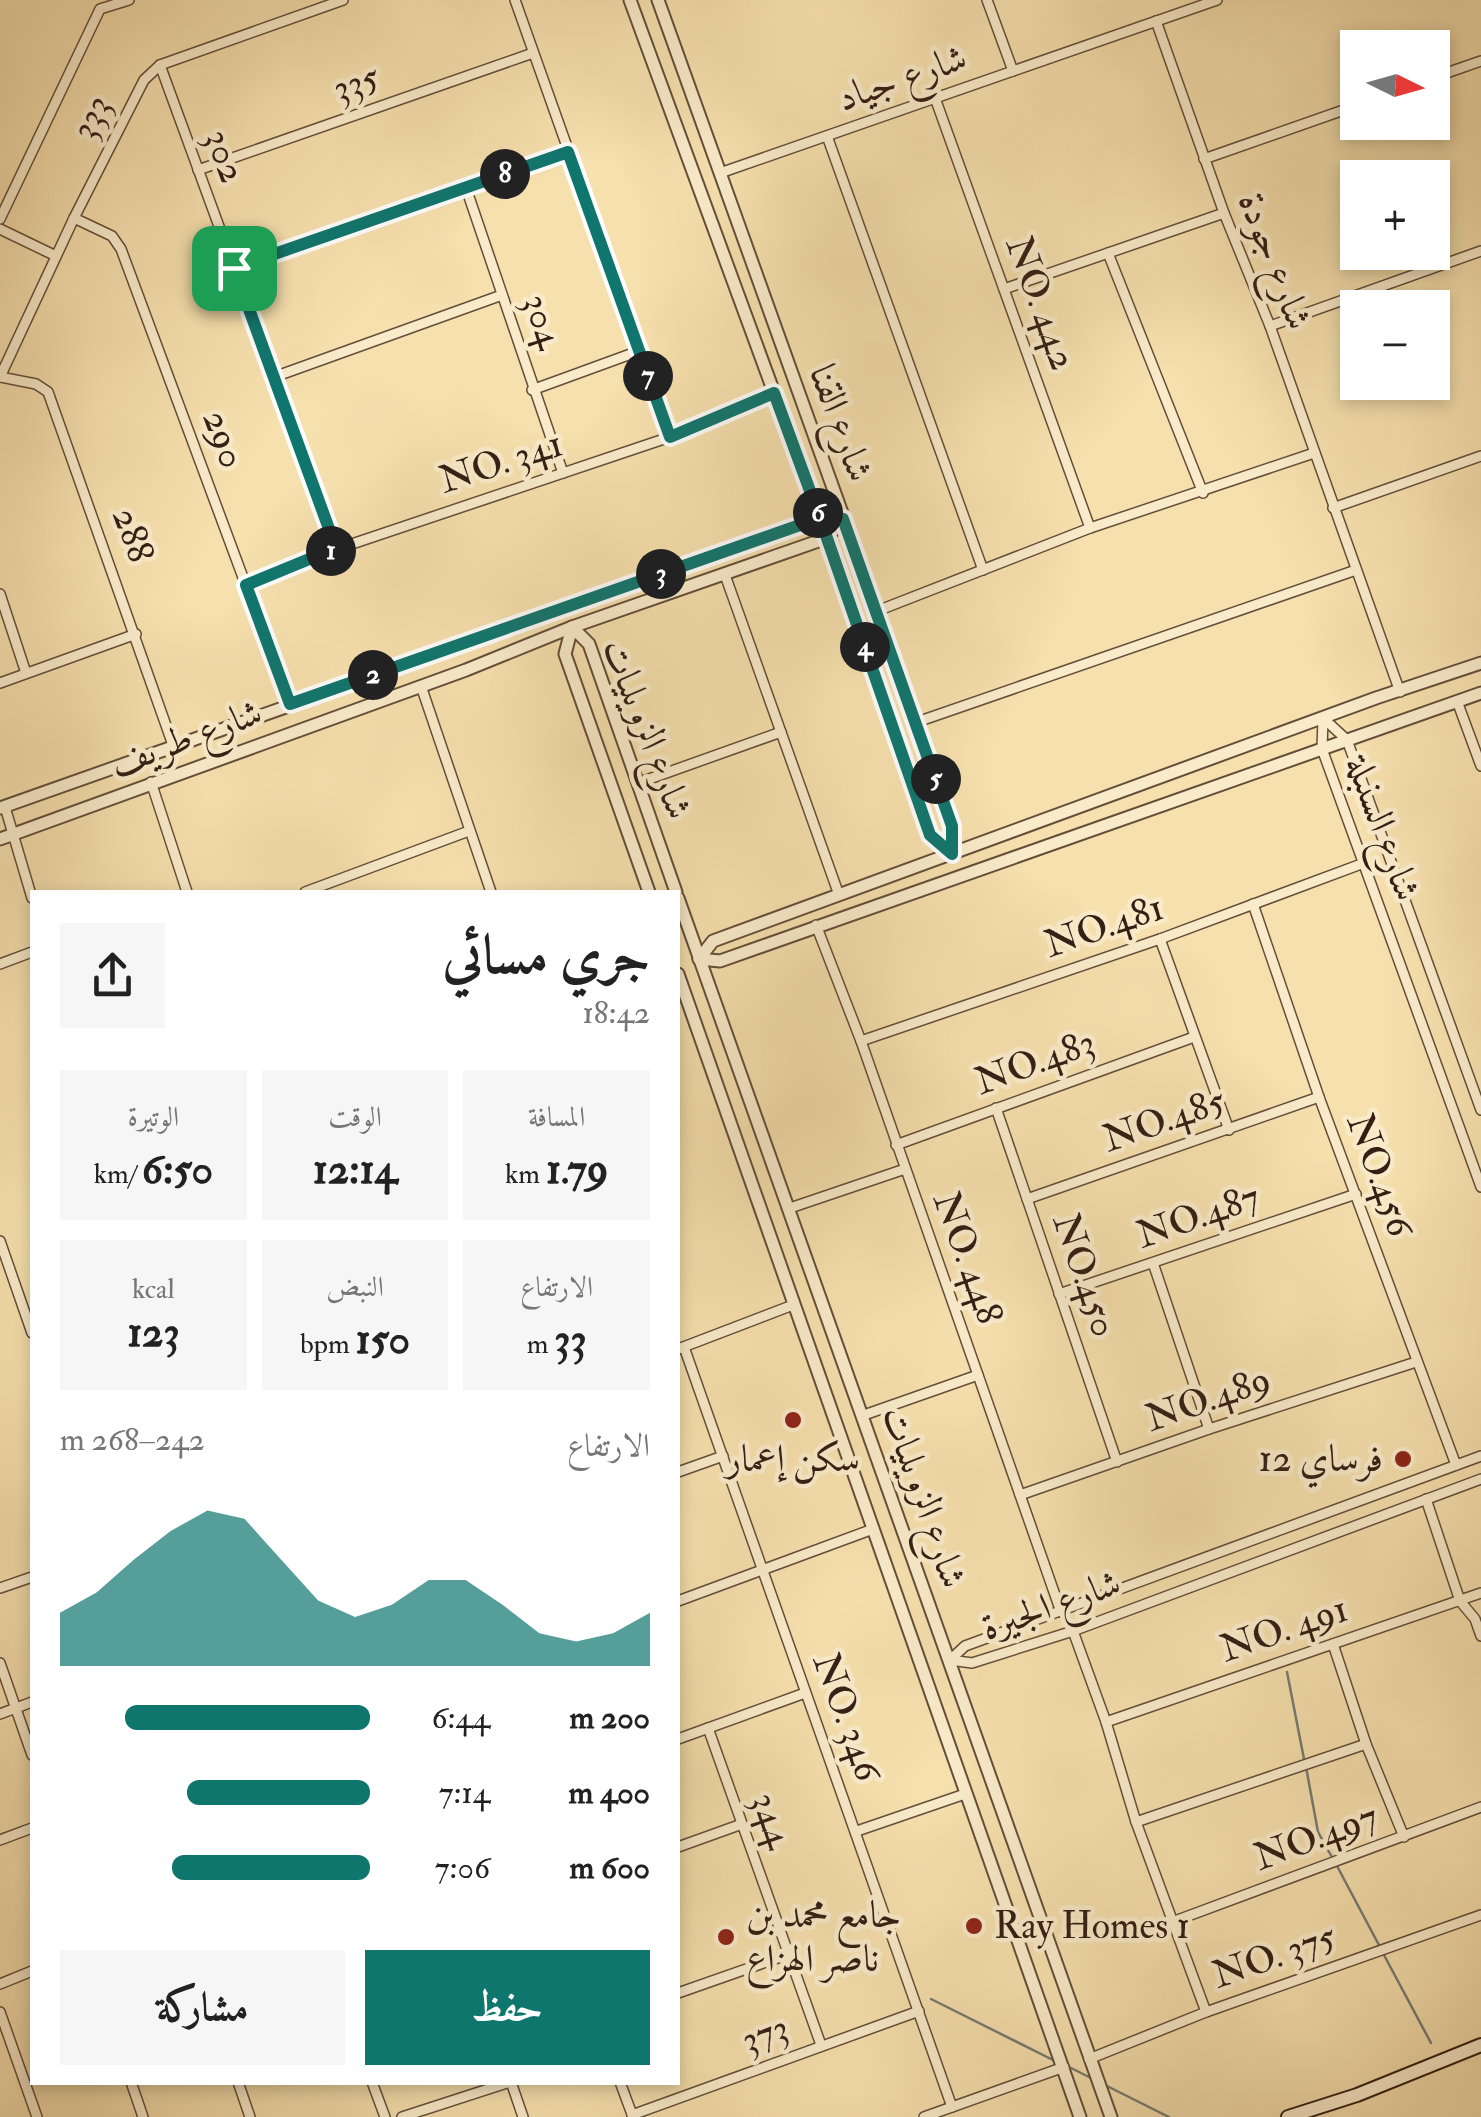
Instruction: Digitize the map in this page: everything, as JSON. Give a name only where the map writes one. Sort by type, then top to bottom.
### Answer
[{"type":"main road","points":[[1288,2117],[1356,2095],[1481,2044]]},
{"type":"street","points":[[0,219],[100,9],[106,3],[128,0]]},
{"type":"street","points":[[160,65],[343,0]]},
{"type":"street","points":[[515,0],[670,437]]},
{"type":"street","name":"شارع القنا","points":[[630,0],[820,518],[930,835],[952,854]]},
{"type":"street","name":"شارع القنا","points":[[658,0],[917,722],[952,826],[952,854]]},
{"type":"street","points":[[987,0],[1013,71]]},
{"type":"street","points":[[1170,0],[1175,14]]},
{"type":"street","name":"شارع جياد","points":[[720,173],[1217,0]]},
{"type":"street","name":"شارع جودة","points":[[1156,21],[1400,692]]},
{"type":"street","name":"335","points":[[198,170],[533,53]]},
{"type":"street","points":[[1450,72],[1481,61]]},
{"type":"street","name":"302","points":[[160,65],[336,548]]},
{"type":"street","name":"333","points":[[0,377],[144,80],[160,65]]},
{"type":"street","name":"NO. 442","points":[[936,98],[1090,528]]},
{"type":"street","points":[[1204,159],[1340,110]]},
{"type":"street","points":[[827,136],[983,570]]},
{"type":"street","points":[[234,268],[568,152]]},
{"type":"street","name":"304","points":[[466,188],[563,473]]},
{"type":"street","points":[[1004,289],[1224,213]]},
{"type":"street","name":"290","points":[[74,218],[112,236],[121,250],[290,704]]},
{"type":"street","points":[[0,229],[56,256]]},
{"type":"street","points":[[1270,326],[1481,251]]},
{"type":"street","points":[[1108,253],[1202,492]]},
{"type":"street","points":[[274,378],[502,294]]},
{"type":"street","points":[[533,390],[640,352]]},
{"type":"street","name":"288","points":[[0,377],[36,384],[48,392],[174,748]]},
{"type":"street","name":"NO. 341","points":[[246,585],[336,548],[670,437],[774,393]]},
{"type":"street","points":[[877,611],[1090,528],[1314,453]]},
{"type":"street","points":[[1333,508],[1481,456]]},
{"type":"street","name":"شارع طريف","points":[[2,808],[820,518],[843,519]]},
{"type":"street","name":"شارع طريف","points":[[6,836],[421,686],[572,627],[827,538],[843,519]]},
{"type":"street","points":[[917,722],[1356,570]]},
{"type":"street","points":[[725,575],[840,895]]},
{"type":"street","points":[[0,594],[26,673]]},
{"type":"street","name":"شارع الزويليات","points":[[572,627],[589,644],[674,890]]},
{"type":"street","name":"شارع الزويليات","points":[[572,627],[566,654],[648,890]]},
{"type":"street","points":[[0,683],[136,634]]},
{"type":"street","points":[[698,959],[713,941],[1322,718],[1481,664]]},
{"type":"street","points":[[421,686],[490,890]]},
{"type":"street","points":[[698,959],[720,961],[816,924],[1481,693]]},
{"type":"street","points":[[1458,701],[1481,766]]},
{"type":"street","name":"شارع السنبلة","points":[[1322,718],[1347,740],[1481,1110]]},
{"type":"street","name":"شارع السنبلة","points":[[1322,718],[1322,749],[1481,1187]]},
{"type":"street","points":[[638,782],[781,732]]},
{"type":"street","points":[[151,782],[187,890]]},
{"type":"street","points":[[2,808],[6,836],[30,893]]},
{"type":"street","points":[[339,887],[470,831]]},
{"type":"street","name":"NO.481","points":[[862,1041],[1160,939],[1364,863]]},
{"type":"street","name":"NO.456","points":[[1253,904],[1319,1097],[1456,1465]]},
{"type":"street","name":"شارع الزويليات","points":[[680,907],[1111,2117]]},
{"type":"street","name":"NO. 448","points":[[816,924],[862,1041],[1061,1612]]},
{"type":"street","points":[[1160,939],[1229,1130]]},
{"type":"street","points":[[0,964],[30,953]]},
{"type":"street","name":"شارع الزويليات","points":[[680,980],[1080,2117]]},
{"type":"street","name":"NO.483","points":[[896,1145],[1194,1037]]},
{"type":"street","name":"NO.485","points":[[1028,1199],[1319,1097]]},
{"type":"street","name":"NO.450","points":[[996,1108],[1118,1462]]},
{"type":"street","points":[[790,1208],[905,1169]]},
{"type":"street","name":"NO.487","points":[[1059,1294],[1356,1194]]},
{"type":"street","points":[[0,1241],[29,1313]]},
{"type":"street","points":[[1154,1263],[1209,1429]]},
{"type":"street","points":[[681,1348],[793,1305]]},
{"type":"street","name":"NO. 346","points":[[681,1348],[857,1831],[952,2108]]},
{"type":"street","name":"NO.489","points":[[1020,1495],[1416,1362]]},
{"type":"street","points":[[864,1415],[978,1376]]},
{"type":"street","points":[[680,1471],[722,1456]]},
{"type":"street","name":"شارع الجيرة","points":[[950,1660],[965,1646],[1481,1456]]},
{"type":"street","name":"شارع الجيرة","points":[[950,1660],[972,1663],[1074,1631],[1481,1479]]},
{"type":"street","points":[[1426,1499],[1460,1601],[1475,1619],[1481,1636]]},
{"type":"street","points":[[680,1600],[873,1529]]},
{"type":"street","points":[[0,1588],[30,1578]]},
{"type":"street","name":"NO. 491","points":[[1106,1722],[1481,1593]]},
{"type":"street","points":[[1074,1631],[1136,1822],[1206,2012]]},
{"type":"street","points":[[1333,1644],[1366,1744],[1404,1837]]},
{"type":"street","points":[[0,1663],[30,1749]]},
{"type":"street","points":[[680,1738],[806,1693]]},
{"type":"street","points":[[0,1714],[30,1703]]},
{"type":"street","name":"344","points":[[708,1728],[821,2044]]},
{"type":"street","points":[[1136,1822],[1366,1744]]},
{"type":"street","points":[[857,1831],[966,1794]]},
{"type":"street","name":"NO.497","points":[[1172,1922],[1481,1807]]},
{"type":"street","points":[[680,1846],[742,1824]]},
{"type":"street","points":[[0,1840],[30,1829]]},
{"type":"street","name":"NO. 375","points":[[1090,2058],[1206,2012],[1481,1916]]},
{"type":"street","points":[[680,1989],[789,1954]]},
{"type":"street","points":[[0,1984],[30,1972]]},
{"type":"street","name":"373","points":[[633,2116],[919,2011]]},
{"type":"street","points":[[0,2012],[37,2117]]},
{"type":"street","points":[[924,2117],[1064,2067]]},
{"type":"street","points":[[132,2085],[143,2117]]},
{"type":"street","points":[[239,2085],[250,2117]]},
{"type":"street","points":[[373,2085],[384,2117]]},
{"type":"street","points":[[402,2117],[501,2085]]},
{"type":"street","points":[[511,2085],[524,2117]]},
{"type":"street","points":[[621,2085],[633,2116]]},
{"type":"waterway","points":[[1287,1672],[1304,1759]]},
{"type":"waterway","points":[[1306,1767],[1318,1832],[1333,1859]]},
{"type":"waterway","points":[[1337,1866],[1380,1947]]},
{"type":"waterway","points":[[1384,1955],[1431,2043]]},
{"type":"waterway","points":[[931,1999],[1055,2061]]},
{"type":"waterway","points":[[1067,2066],[1091,2078]]},
{"type":"waterway","points":[[1107,2086],[1169,2117]]},
{"type":"place","name":"سكن إعمار","points":[[793,1420]]},
{"type":"place","name":"فرساي 12","points":[[1403,1459]]},
{"type":"place","name":"Ray Homes 1","points":[[974,1926]]},
{"type":"place","name":"جامع محمد بن ناصر الهزاع","points":[[726,1937]]},
{"type":"route","points":[[234,268],[336,548],[246,585],[290,704],[820,518],[930,835],[952,854],[952,826],[843,519],[820,518],[774,393],[670,437],[568,152],[234,268]]}]
